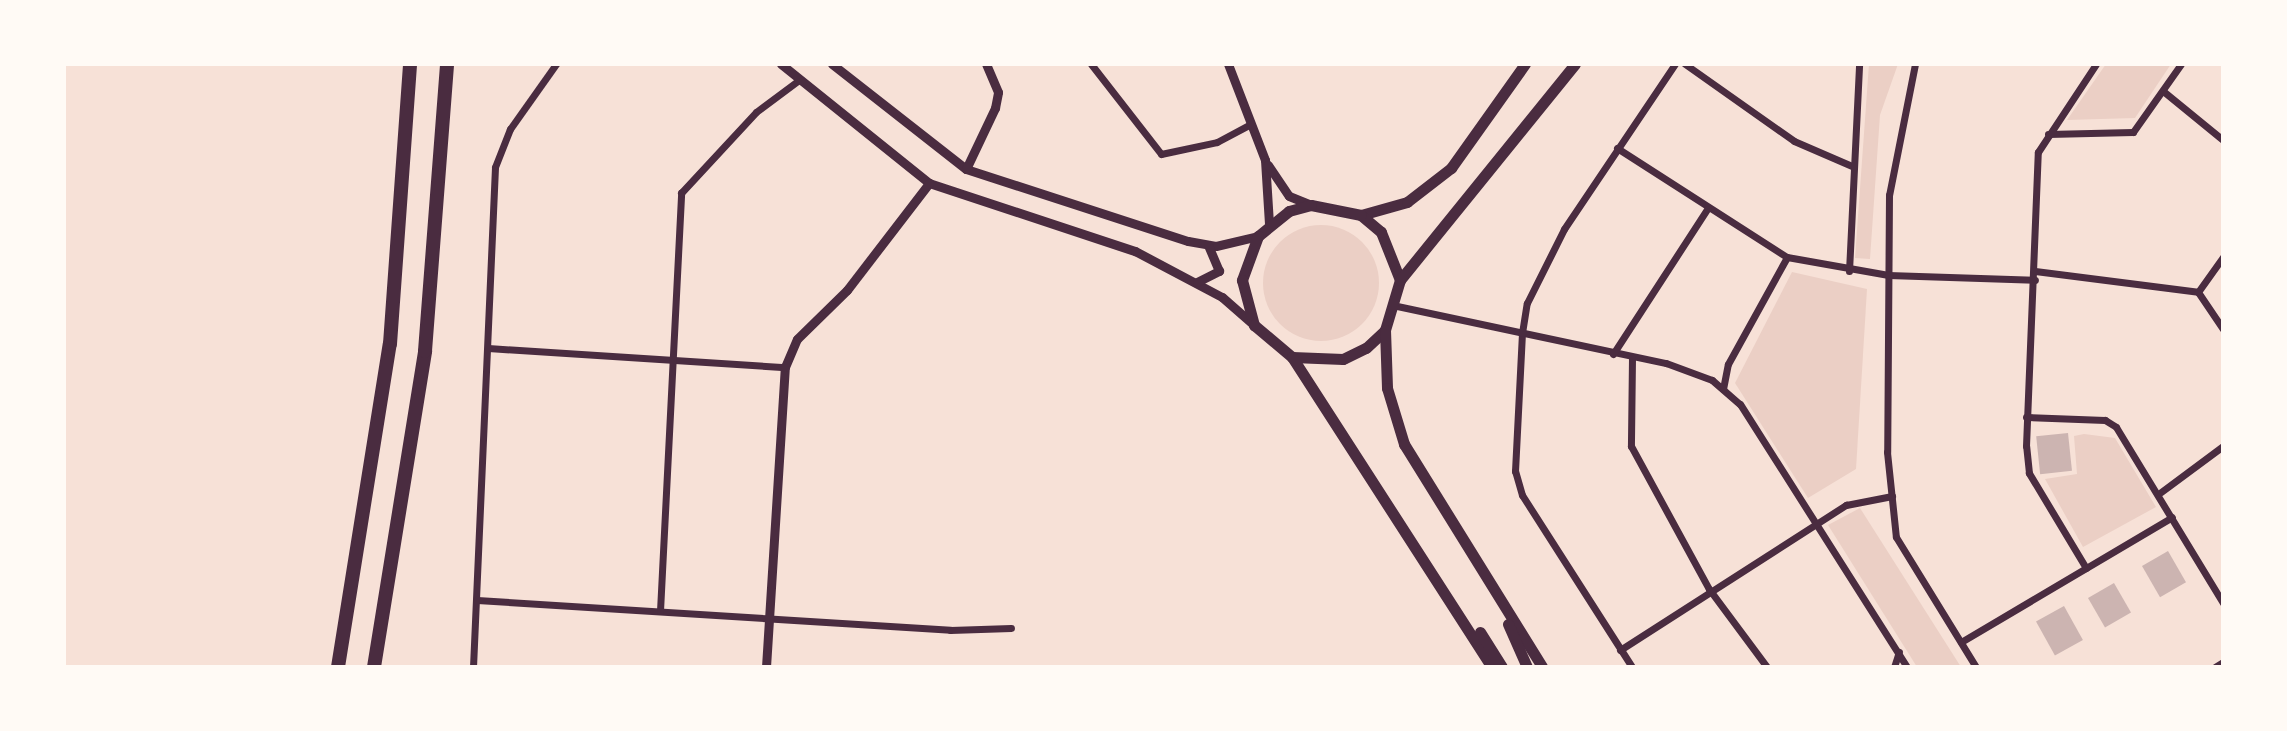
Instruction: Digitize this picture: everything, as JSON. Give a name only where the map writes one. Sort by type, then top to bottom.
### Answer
[{"type":"highway","points":[[338,667],[386,375],[410,64]]},
{"type":"highway","points":[[374,667],[425,351],[447,64]]},
{"type":"main road","points":[[1492,667],[1292,357],[1254,325],[1242,280],[1258,236],[1269,224],[1311,205],[1361,215],[1407,202],[1451,168],[1525,64]]},
{"type":"main road","points":[[1400,280],[1575,64]]},
{"type":"main road","points":[[1361,215],[1381,232],[1400,280],[1397,306],[1385,330],[1387,388],[1404,444],[1542,667]]},
{"type":"main road","points":[[1292,357],[1343,359],[1385,330]]},
{"type":"main road","points":[[1422,555],[1502,667]]},
{"type":"main road","points":[[1499,599],[1527,667]]},
{"type":"street","points":[[473,667],[495,167],[510,129],[556,64]]},
{"type":"street","points":[[781,64],[929,183],[1135,251],[1197,282],[1254,325]]},
{"type":"street","points":[[832,64],[966,169],[1208,245],[1258,236]]},
{"type":"street","points":[[966,169],[995,108],[998,92],[986,64]]},
{"type":"street","points":[[1091,64],[1161,154],[1188,152],[1251,124]]},
{"type":"street","points":[[1228,64],[1265,160],[1289,196],[1311,205]]},
{"type":"street","points":[[1632,667],[1522,495],[1515,471],[1522,333],[1527,303],[1564,229],[1675,64]]},
{"type":"street","points":[[1685,64],[1794,141],[1852,166]]},
{"type":"street","points":[[1849,271],[1859,64]]},
{"type":"street","points":[[1915,64],[1889,195],[1892,496],[1896,537],[1976,667]]},
{"type":"street","points":[[2086,568],[2029,473],[2026,417],[2035,275],[2038,152],[2096,64]]},
{"type":"street","points":[[2048,134],[2133,132],[2181,64]]},
{"type":"street","points":[[660,611],[676,356],[681,193],[756,112],[799,80]]},
{"type":"street","points":[[2163,91],[2223,140]]},
{"type":"street","points":[[1617,148],[1707,209],[1787,257],[1849,271],[1888,275],[2035,275],[2198,292],[2223,329]]},
{"type":"street","points":[[1265,160],[1269,224]]},
{"type":"street","points":[[766,667],[785,367],[797,339],[847,290],[929,183]]},
{"type":"street","points":[[1613,354],[1707,209]]},
{"type":"street","points":[[1197,282],[1219,271],[1208,245]]},
{"type":"street","points":[[1723,389],[1728,364],[1787,257]]},
{"type":"street","points":[[2198,292],[2223,257]]},
{"type":"street","points":[[1397,306],[1690,371],[1723,389],[1817,524],[1907,667]]},
{"type":"street","points":[[488,348],[676,356],[785,367]]},
{"type":"street","points":[[1632,358],[1631,446],[1709,589],[1767,667]]},
{"type":"street","points":[[2026,417],[2105,420],[2161,492],[2172,517],[2223,603]]},
{"type":"street","points":[[2161,492],[2223,446]]},
{"type":"street","points":[[1620,650],[1709,589],[1846,505],[1892,496]]},
{"type":"street","points":[[1961,642],[2172,517]]},
{"type":"street","points":[[477,600],[769,616],[950,630],[1011,628]]},
{"type":"street","points":[[1894,667],[1899,652]]},
{"type":"street","points":[[2215,667],[2223,662]]},
{"type":"shaded area","points":[[1869,64],[1898,64],[1880,115],[1870,259],[1855,258]]},
{"type":"shaded area","points":[[2106,64],[2171,64],[2135,118],[2067,120]]},
{"type":"shaded area","points":[[1321,225],[1343,229],[1362,242],[1375,261],[1379,283],[1375,305],[1362,324],[1343,337],[1321,341],[1299,337],[1280,324],[1267,305],[1263,283],[1267,261],[1280,242],[1299,229]]},
{"type":"shaded area","points":[[1792,272],[1867,289],[1856,469],[1808,498],[1735,383]]},
{"type":"shaded area","points":[[2084,434],[2115,438],[2156,507],[2083,547],[2045,479],[2077,474],[2074,436]]},
{"type":"shaded area","points":[[1860,508],[1961,667],[1917,667],[1828,525]]},
{"type":"building","points":[[2068,433],[2072,471],[2040,474],[2036,436]]},
{"type":"building","points":[[2168,551],[2186,582],[2160,597],[2142,566]]},
{"type":"building","points":[[2114,583],[2131,612],[2105,627],[2088,598]]},
{"type":"building","points":[[2064,606],[2083,640],[2055,656],[2036,622]]}]
